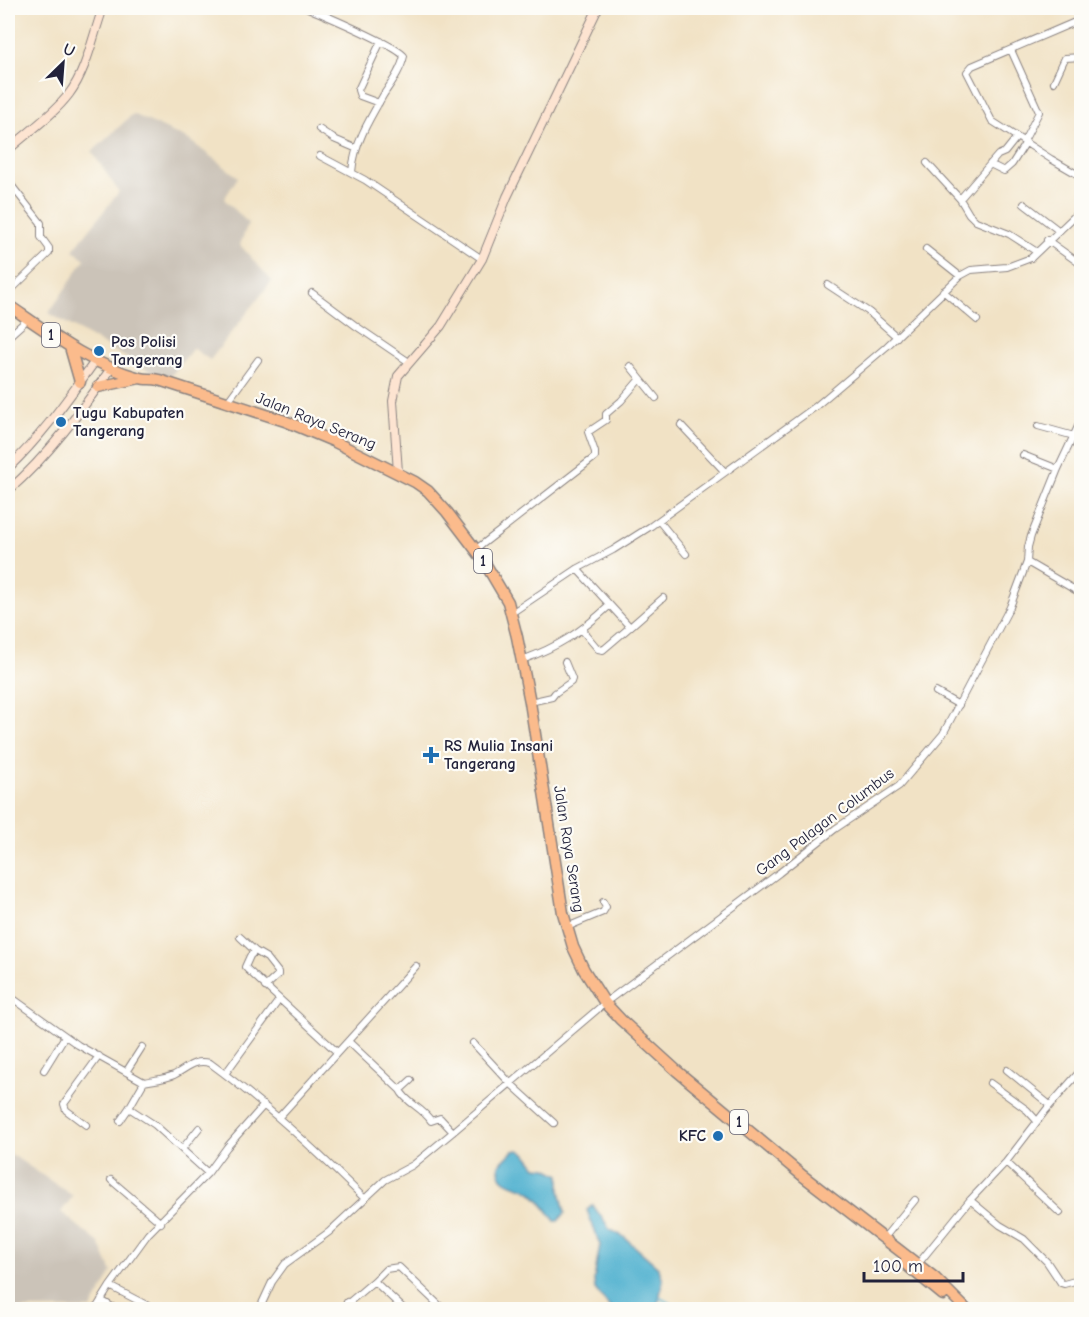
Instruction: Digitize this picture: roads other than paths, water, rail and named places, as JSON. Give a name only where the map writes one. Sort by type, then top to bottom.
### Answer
[{"type":"highway","name":"Jalan Raya Serang","points":[[8,305],[70,347],[96,360],[140,378],[159,380],[285,421],[398,472],[428,490],[475,550],[507,602],[522,660],[554,862],[573,947],[607,1001],[650,1047],[829,1196]]},
{"type":"highway","points":[[70,347],[80,382]]},
{"type":"highway","points":[[98,387],[140,378]]},
{"type":"highway","name":"1","points":[[829,1196],[918,1264],[950,1291],[964,1309]]},
{"type":"highway","name":"1","points":[[829,1196],[842,1214],[964,1309]]},
{"type":"street","points":[[8,150],[68,95],[76,82],[103,8]]},
{"type":"street","points":[[308,8],[381,41],[404,56],[397,73],[355,148],[352,172]]},
{"type":"street","points":[[398,472],[393,401],[398,376],[441,326],[482,259],[507,197],[598,8]]},
{"type":"street","points":[[1082,19],[972,66],[967,72],[988,116],[998,126],[1082,177]]},
{"type":"street","points":[[379,103],[360,96],[358,90],[381,41]]},
{"type":"street","points":[[990,164],[1004,171],[1012,164],[1039,112],[1011,50]]},
{"type":"street","points":[[1054,81],[1065,58],[1082,57]]},
{"type":"street","points":[[319,129],[334,139],[355,148]]},
{"type":"street","points":[[960,199],[998,155],[1005,152],[1017,136]]},
{"type":"street","points":[[320,156],[352,172],[482,259]]},
{"type":"street","points":[[927,163],[960,199],[976,221],[1009,234],[1037,252]]},
{"type":"street","points":[[8,182],[41,223],[41,237],[49,248],[49,253],[8,293]]},
{"type":"street","points":[[1024,204],[1058,230]]},
{"type":"street","points":[[510,614],[577,569],[659,521],[816,407],[897,337],[960,276],[971,270],[1007,267],[1022,263],[1031,258],[1047,240],[1082,209]]},
{"type":"street","points":[[1047,240],[1082,265]]},
{"type":"street","points":[[926,249],[960,276]]},
{"type":"street","points":[[828,285],[869,312],[897,337]]},
{"type":"street","points":[[943,291],[977,320]]},
{"type":"street","points":[[312,293],[409,362]]},
{"type":"street","points":[[8,337],[28,319]]},
{"type":"street","points":[[8,468],[24,453],[96,360]]},
{"type":"street","points":[[228,401],[258,360]]},
{"type":"street","points":[[630,366],[639,380],[656,398]]},
{"type":"street","points":[[8,491],[38,464],[112,367]]},
{"type":"street","points":[[475,550],[595,457],[588,432],[606,420],[606,413],[621,401],[639,380]]},
{"type":"street","name":"Gang Palagan Columbus","points":[[259,1310],[272,1282],[285,1264],[329,1232],[385,1180],[413,1165],[607,1001],[835,829],[899,786],[943,734],[1011,607],[1027,562],[1028,547],[1058,469],[1077,433],[1082,418]]},
{"type":"street","points":[[681,425],[724,472]]},
{"type":"street","points":[[1038,426],[1077,433]]},
{"type":"street","points":[[1023,455],[1058,469]]},
{"type":"street","points":[[659,521],[686,554]]},
{"type":"street","points":[[1027,562],[1082,594]]},
{"type":"street","points":[[577,569],[630,627]]},
{"type":"street","points":[[582,630],[598,649],[603,650],[663,598]]},
{"type":"street","points":[[522,660],[539,654],[582,630],[609,606]]},
{"type":"street","points":[[530,702],[552,697],[571,682],[572,679],[565,662]]},
{"type":"street","points":[[936,692],[959,705]]},
{"type":"street","points":[[567,927],[603,912],[606,907],[603,902]]},
{"type":"street","points":[[240,937],[255,951],[267,958],[278,972],[278,975],[265,987]]},
{"type":"street","points":[[255,951],[245,966],[337,1052]]},
{"type":"street","points":[[279,1117],[416,966]]},
{"type":"street","points":[[8,995],[65,1036],[144,1082],[174,1075],[201,1061],[210,1063],[279,1117],[364,1199]]},
{"type":"street","points":[[225,1074],[279,999]]},
{"type":"street","points":[[44,1070],[65,1036]]},
{"type":"street","points":[[349,1042],[400,1090],[405,1098],[427,1114],[431,1121],[439,1118],[453,1132]]},
{"type":"street","points":[[473,1043],[510,1083],[554,1123]]},
{"type":"street","points":[[126,1072],[142,1047]]},
{"type":"street","points":[[86,1125],[66,1110],[64,1104],[99,1056]]},
{"type":"street","points":[[918,1264],[1082,1069]]},
{"type":"street","points":[[1007,1070],[1050,1105]]},
{"type":"street","points":[[400,1090],[411,1080]]},
{"type":"street","points":[[120,1121],[144,1082]]},
{"type":"street","points":[[990,1083],[1037,1121]]},
{"type":"street","points":[[95,1310],[148,1234],[208,1173],[227,1146],[264,1104]]},
{"type":"street","points":[[129,1108],[155,1125],[208,1173]]},
{"type":"street","points":[[182,1149],[199,1128]]},
{"type":"street","points":[[1006,1162],[1060,1214]]},
{"type":"street","points":[[111,1180],[160,1223]]},
{"type":"street","points":[[884,1238],[915,1200]]},
{"type":"street","points":[[970,1200],[1000,1225],[1024,1239],[1047,1262],[1061,1283],[1082,1280]]},
{"type":"street","points":[[340,1310],[386,1269],[399,1267],[444,1310]]},
{"type":"street","points":[[374,1281],[405,1310]]},
{"type":"street","points":[[110,1286],[156,1310]]},
{"type":"street","points":[[101,1300],[117,1310]]},
{"type":"street","points":[[347,1302],[355,1310]]},
{"type":"water","points":[[519,1150],[525,1153],[536,1167],[547,1168],[560,1175],[560,1190],[565,1213],[558,1221],[555,1221],[533,1194],[501,1177],[499,1165],[513,1151]]},
{"type":"water","points":[[593,1205],[609,1229],[624,1237],[658,1267],[663,1280],[657,1309],[611,1309],[595,1289],[594,1280],[600,1245],[587,1210]]},
{"type":"waterway","points":[[660,1298],[684,1310]]},
{"type":"place","name":"Pos Polisi Tangerang","points":[[99,351]]},
{"type":"place","name":"Tugu Kabupaten Tangerang","points":[[61,422]]},
{"type":"place","name":"RS Mulia Insani Tangerang","points":[[431,755]]},
{"type":"place","name":"KFC","points":[[718,1136]]}]
